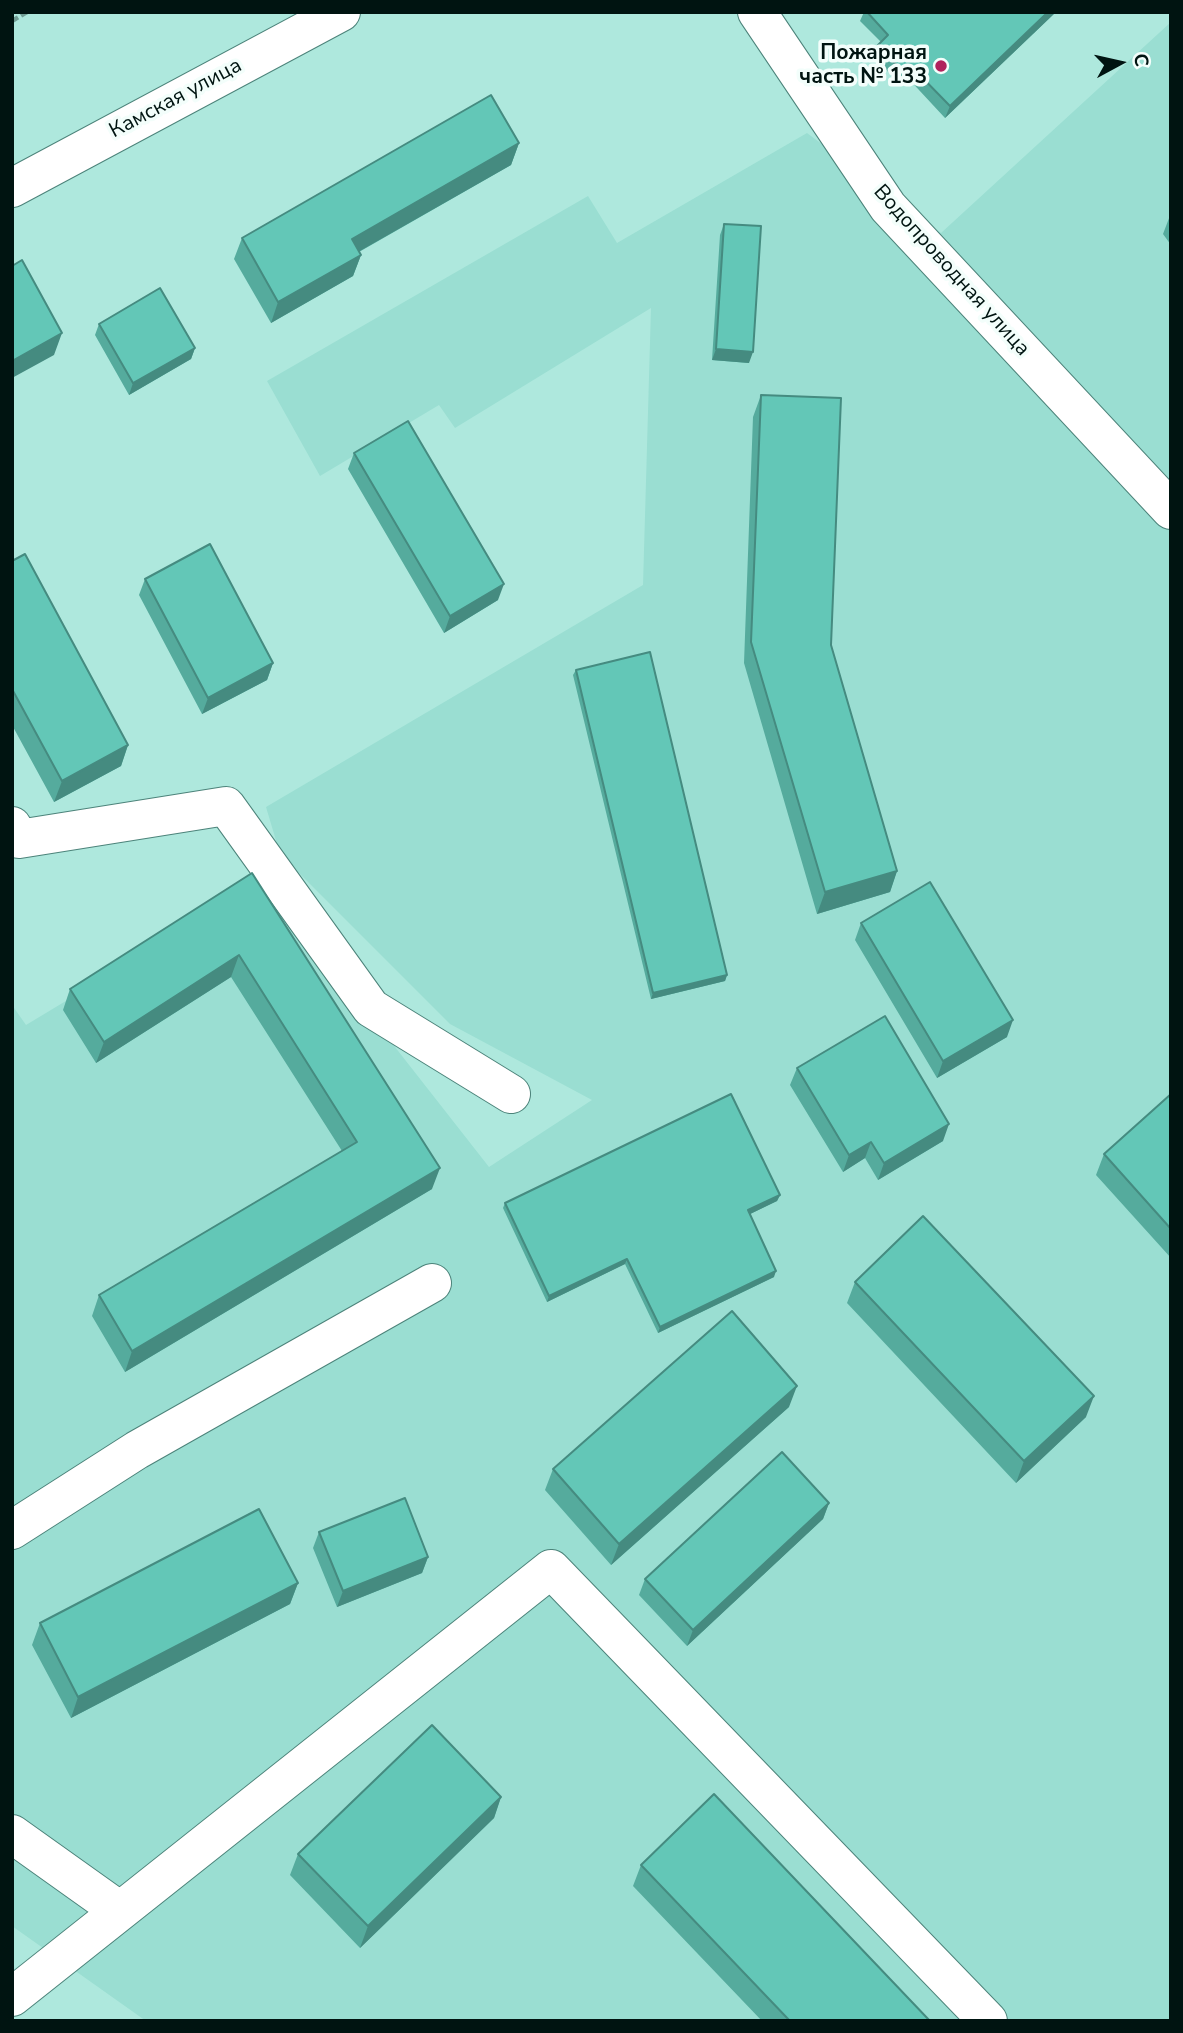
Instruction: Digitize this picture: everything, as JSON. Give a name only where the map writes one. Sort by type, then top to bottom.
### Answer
[{"type":"street","name":"Камская улица","points":[[12,188],[341,12]]},
{"type":"street","name":"Водопроводная улица","points":[[757,12],[888,207],[1171,510]]},
{"type":"street","points":[[12,827],[19,839],[226,806],[371,1008],[512,1094]]},
{"type":"street","points":[[12,1530],[137,1450],[432,1283]]},
{"type":"street","points":[[12,1997],[551,1569],[988,2021]]},
{"type":"street","points":[[12,1833],[120,1912]]},
{"type":"path","points":[[12,20],[27,12]]},
{"type":"shaded area","points":[[1171,22],[1171,2021],[146,2021],[12,1926],[12,1005],[26,1025],[265,881],[489,1167],[592,1100],[450,1024],[280,854],[266,807],[643,585],[651,308],[455,428],[439,405],[320,476],[267,381],[588,196],[617,243],[807,133],[941,233]]},
{"type":"building","name":"Пожарная часть № 133","points":[[867,12],[1048,12],[950,106],[910,65],[903,72],[878,45],[888,35]]},
{"type":"building","points":[[491,95],[519,143],[352,239],[361,255],[278,302],[242,238]]},
{"type":"building","points":[[724,224],[761,226],[753,352],[716,349]]},
{"type":"building","points":[[22,260],[62,333],[12,361],[12,266]]},
{"type":"building","points":[[160,288],[195,348],[133,383],[99,324]]},
{"type":"building","points":[[761,395],[841,398],[831,645],[897,871],[825,892],[751,642]]},
{"type":"building","points":[[408,421],[504,584],[450,616],[354,453]]},
{"type":"building","points":[[210,544],[273,663],[208,698],[145,579]]},
{"type":"building","points":[[25,554],[128,745],[62,781],[12,689],[12,561]]},
{"type":"building","points":[[650,652],[727,975],[653,993],[576,670]]},
{"type":"building","points":[[252,873],[440,1168],[132,1351],[99,1295],[357,1142],[239,955],[104,1042],[70,989]]},
{"type":"building","points":[[930,882],[1013,1020],[943,1061],[861,923]]},
{"type":"building","points":[[885,1016],[949,1124],[884,1163],[871,1142],[849,1155],[797,1068]]},
{"type":"building","points":[[731,1094],[780,1195],[748,1210],[776,1271],[660,1327],[627,1259],[549,1296],[505,1203]]},
{"type":"building","points":[[1171,1094],[1171,1229],[1104,1154]]},
{"type":"building","points":[[923,1216],[1094,1396],[1024,1461],[855,1282]]},
{"type":"building","points":[[732,1311],[797,1386],[619,1544],[553,1469]]},
{"type":"building","points":[[782,1452],[829,1503],[693,1630],[645,1579]]},
{"type":"building","points":[[405,1498],[428,1557],[343,1591],[319,1532]]},
{"type":"building","points":[[259,1509],[298,1583],[78,1697],[40,1623]]},
{"type":"building","points":[[432,1725],[501,1797],[368,1926],[298,1854]]},
{"type":"building","points":[[714,1794],[930,2021],[790,2021],[641,1865]]},
{"type":"place","name":"Пожарная часть № 133","points":[[941,66]]}]
